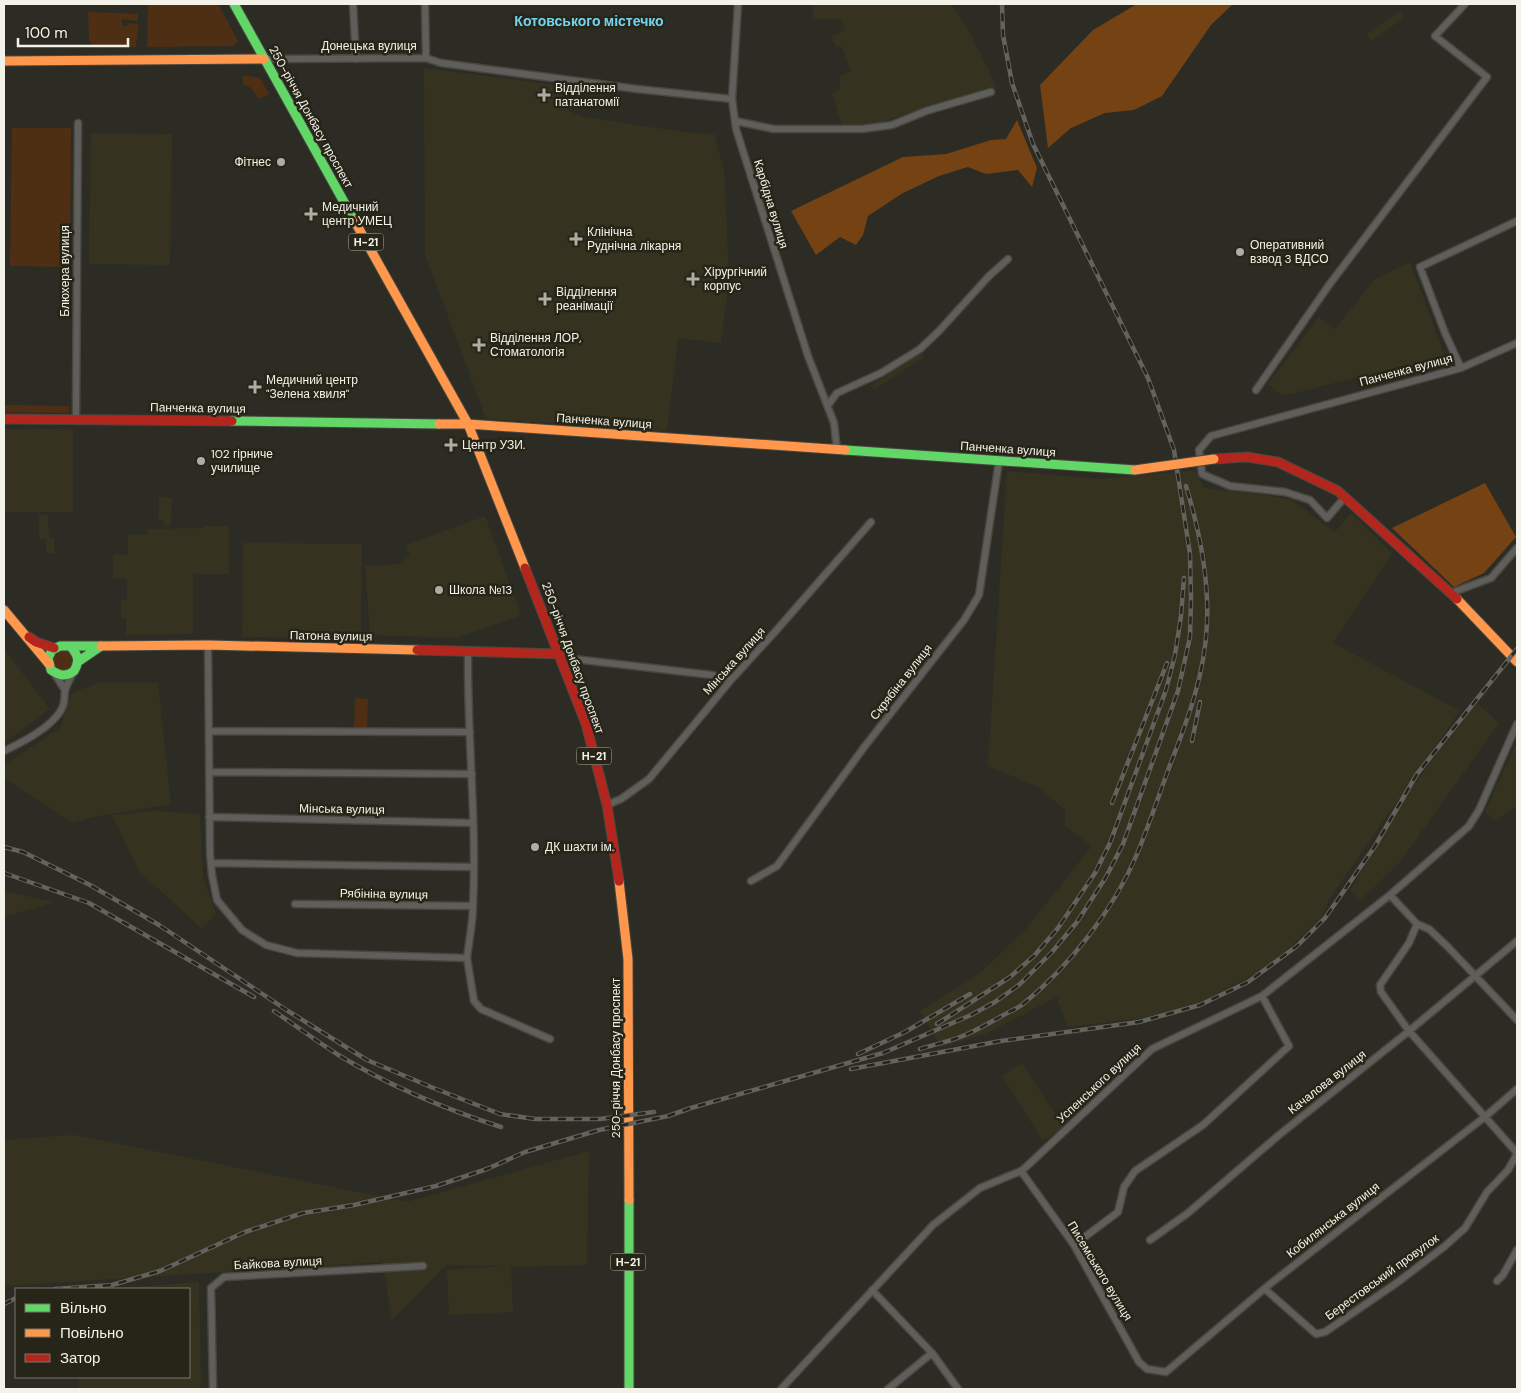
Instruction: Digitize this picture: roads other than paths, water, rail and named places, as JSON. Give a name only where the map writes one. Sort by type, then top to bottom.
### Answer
[{"type":"street","name":"250-річчя Донбасу проспект","points":[[234,4],[468,424],[586,724],[607,805],[628,958],[629,1389]]},
{"type":"street","points":[[353,4],[356,59]]},
{"type":"street","points":[[425,4],[426,58]]},
{"type":"street","name":"Карбідна вулиця","points":[[738,4],[732,99],[736,129],[808,356],[834,423],[837,450]]},
{"type":"street","points":[[1256,390],[1330,285],[1487,77],[1435,36],[1466,4]]},
{"type":"street","name":"Донецька вулиця","points":[[4,61],[426,58],[441,63],[478,68],[637,89],[732,99]]},
{"type":"street","points":[[735,121],[774,129],[862,129],[892,125],[926,111],[990,92]]},
{"type":"street","name":"Блюхера вулиця","points":[[76,419],[78,123]]},
{"type":"street","points":[[1461,368],[1445,333],[1420,267],[1517,222]]},
{"type":"street","points":[[828,405],[837,393],[881,373],[920,349],[939,331],[981,283],[1008,258]]},
{"type":"street","name":"Панченка вулиця","points":[[4,419],[468,424],[1135,470],[1214,459],[1247,457],[1278,462],[1338,491],[1345,497],[1328,518],[1310,500],[1285,492],[1230,486],[1202,474],[1199,450],[1211,436],[1461,368],[1517,343]]},
{"type":"street","name":"Скрябіна вулиця","points":[[750,881],[777,866],[865,746],[964,620],[979,595],[999,461]]},
{"type":"street","points":[[1345,497],[1451,593],[1517,662]]},
{"type":"street","name":"Мінська вулиця","points":[[607,805],[621,799],[649,779],[731,680],[871,522]]},
{"type":"street","points":[[1451,593],[1491,578],[1517,548]]},
{"type":"street","points":[[4,610],[49,664],[65,690]]},
{"type":"street","points":[[4,751],[45,726],[60,713],[64,705],[65,690],[78,667],[79,661],[78,654],[71,647],[65,645],[54,648],[36,642],[23,633]]},
{"type":"street","points":[[208,645],[211,863],[217,900],[242,930],[266,945],[297,953],[467,958]]},
{"type":"street","name":"Патона вулиця","points":[[71,647],[208,645],[560,654]]},
{"type":"street","points":[[79,661],[101,646]]},
{"type":"street","points":[[49,664],[48,658],[54,648]]},
{"type":"street","points":[[468,652],[474,867],[473,906],[467,958],[474,1002],[481,1010],[550,1039]]},
{"type":"street","points":[[574,659],[712,675],[731,680]]},
{"type":"street","points":[[54,673],[63,676],[73,673]]},
{"type":"street","name":"Успенського вулиця","points":[[781,1389],[933,1225],[980,1188],[1021,1171],[1152,1049],[1262,996],[1390,895],[1469,826],[1479,810],[1517,724]]},
{"type":"street","points":[[209,732],[470,732]]},
{"type":"street","points":[[209,772],[472,774]]},
{"type":"street","name":"Мінська вулиця","points":[[210,817],[473,823]]},
{"type":"street","points":[[211,863],[474,867]]},
{"type":"street","points":[[1390,895],[1417,924],[1429,929],[1448,947],[1517,1020]]},
{"type":"street","name":"Рябініна вулиця","points":[[295,904],[473,906]]},
{"type":"street","points":[[1417,924],[1409,944],[1380,985],[1381,992],[1409,1031],[1517,1153]]},
{"type":"street","name":"Качалова вулиця","points":[[1150,1240],[1188,1213],[1279,1134],[1409,1031],[1517,941]]},
{"type":"street","points":[[1074,1245],[1118,1212],[1124,1187],[1135,1171],[1203,1125],[1288,1046],[1262,996]]},
{"type":"street","name":"Кобилянська вулиця","points":[[1166,1372],[1265,1289],[1486,1116],[1517,1089]]},
{"type":"street","name":"Берестовський провулок","points":[[1265,1289],[1316,1334],[1325,1332],[1398,1282],[1465,1228],[1487,1192],[1508,1170],[1517,1153]]},
{"type":"street","name":"Писемського вулиця","points":[[1021,1171],[1074,1245],[1139,1362],[1147,1369],[1166,1372]]},
{"type":"street","points":[[1497,1281],[1504,1275],[1517,1250]]},
{"type":"street","name":"Байкова вулиця","points":[[213,1389],[211,1288],[224,1277],[422,1266]]},
{"type":"street","points":[[872,1290],[932,1353],[958,1389]]},
{"type":"street","points":[[888,1389],[932,1353]]},
{"type":"railway","points":[[69,1288],[112,1285],[160,1271],[245,1232],[303,1213],[354,1205],[436,1186],[487,1169],[525,1152],[599,1130],[668,1116],[883,1053],[971,1015],[995,1002],[1020,984],[1052,952],[1077,922],[1106,877],[1123,844],[1178,691],[1190,637],[1190,554],[1174,450],[1148,378],[1033,144],[1012,83],[1003,35],[1002,4]]},
{"type":"railway","points":[[920,1049],[965,1035],[980,1028],[1023,1004],[1040,989],[1074,954],[1103,916],[1137,854],[1183,731],[1199,678],[1206,642],[1207,606],[1205,571],[1199,536],[1186,486]]},
{"type":"railway","points":[[937,1024],[1010,977],[1034,956],[1058,928],[1095,873],[1110,843],[1166,690],[1175,655],[1184,578]]},
{"type":"railway","points":[[851,1069],[1001,1041],[1139,1022],[1200,1005],[1248,982],[1297,946],[1325,918],[1375,846],[1417,774],[1517,649]]},
{"type":"railway","points":[[1112,803],[1167,663]]},
{"type":"railway","points":[[1192,741],[1200,702]]},
{"type":"railway","points":[[4,847],[23,852],[90,885],[159,925],[288,1011],[367,1060],[431,1087],[500,1114],[535,1119],[600,1119],[654,1112]]},
{"type":"railway","points":[[4,873],[89,903],[254,997]]},
{"type":"railway","points":[[858,1054],[905,1032],[970,994]]},
{"type":"railway","points":[[274,1011],[340,1056],[378,1077],[439,1105],[501,1127]]},
{"type":"railway","points":[[4,1304],[15,1298]]},
{"type":"place","name":"Відділення патанатомії","points":[[544,95]]},
{"type":"place","name":"Фітнес","points":[[281,162]]},
{"type":"place","name":"Медичний центр УМЕЦ","points":[[311,214]]},
{"type":"place","name":"Клінічна Руднічна лікарня","points":[[576,239]]},
{"type":"place","name":"Оперативний взвод 3 ВДСО","points":[[1240,252]]},
{"type":"place","name":"Хірургічний корпус","points":[[693,279]]},
{"type":"place","name":"Відділення реанімації","points":[[545,299]]},
{"type":"place","name":"Відділення ЛОР, Стоматологія","points":[[479,345]]},
{"type":"place","name":"Медичний центр \"Зелена хвиля\"","points":[[255,387]]},
{"type":"place","name":"Центр УЗИ.","points":[[451,445]]},
{"type":"place","name":"102 гірниче училище","points":[[201,461]]},
{"type":"place","name":"Школа №13","points":[[439,590]]},
{"type":"place","name":"ДК шахти ім.","points":[[535,847]]},
{"type":"district","name":"Котовського містечко","points":[[589,21]]}]
